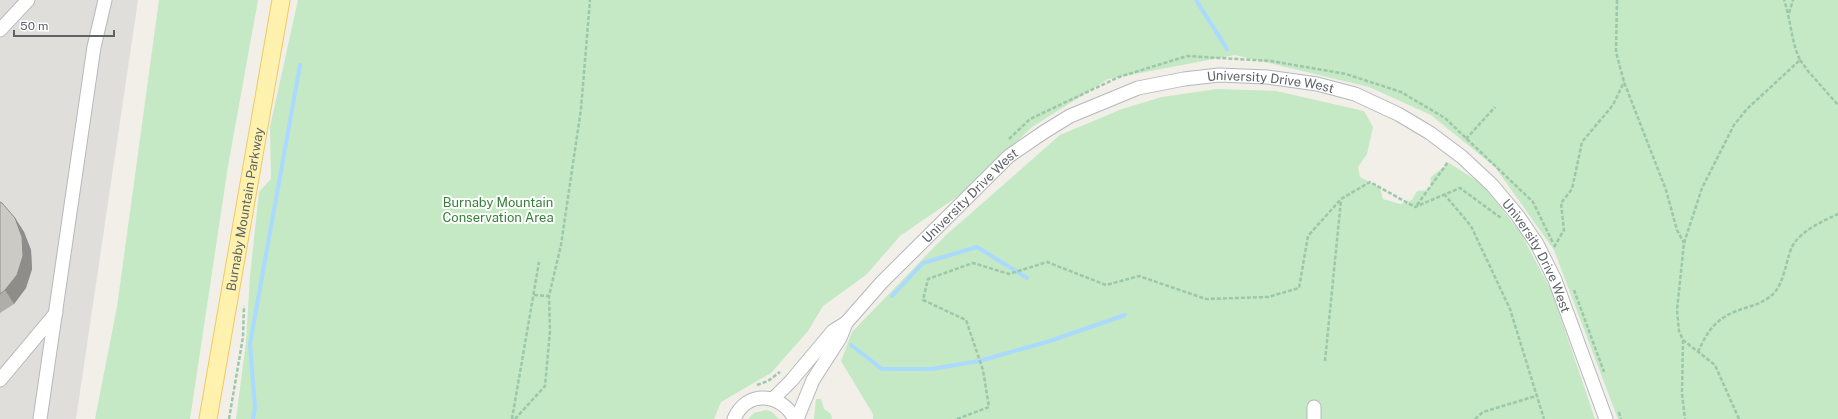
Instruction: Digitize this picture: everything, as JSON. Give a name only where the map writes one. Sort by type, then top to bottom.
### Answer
[{"type":"main road","name":"Burnaby Mountain Parkway","points":[[208,419],[281,0]]},
{"type":"street","points":[[0,30],[28,0]]},
{"type":"street","points":[[40,419],[94,48],[105,0]]},
{"type":"street","name":"University Drive West","points":[[773,399],[791,381],[833,331],[846,323],[882,282],[1009,156],[1070,116],[1138,88],[1184,78],[1219,75],[1268,77],[1317,84],[1355,94],[1398,114],[1430,133],[1455,152],[1492,185],[1518,216],[1537,244],[1555,280],[1606,419]]},
{"type":"street","points":[[0,380],[56,313]]},
{"type":"street","name":"University Drive West","points":[[796,419],[813,380],[840,338],[846,323]]},
{"type":"street","points":[[734,419],[744,406],[753,400],[763,398],[773,399],[788,406],[796,419]]},
{"type":"path","points":[[513,419],[545,386],[550,331],[549,296],[561,245],[581,109],[590,0]]},
{"type":"path","points":[[1617,0],[1616,52],[1624,82],[1666,190],[1677,230],[1684,243]]},
{"type":"path","points":[[1784,0],[1793,40],[1800,60],[1838,105]]},
{"type":"path","points":[[1788,13],[1793,0]]},
{"type":"path","points":[[1008,140],[1030,119],[1119,77],[1187,56],[1270,61],[1346,74],[1401,92],[1445,118],[1533,202],[1558,253]]},
{"type":"path","points":[[1685,419],[1682,394],[1683,340],[1679,331],[1677,310],[1684,243],[1702,188],[1734,125],[1747,109],[1800,60]]},
{"type":"path","points":[[1554,246],[1564,230],[1561,203],[1572,189],[1582,142],[1613,105],[1624,82]]},
{"type":"path","points":[[1466,139],[1495,107]]},
{"type":"path","points":[[1417,206],[1455,152]]},
{"type":"path","points":[[957,419],[989,407],[983,370],[966,320],[923,300],[928,279],[973,263],[1009,274],[1047,262],[1106,285],[1140,276],[1206,299],[1268,297],[1299,288],[1308,236],[1341,199],[1370,182],[1415,207],[1460,188],[1505,220]]},
{"type":"path","points":[[1444,194],[1471,226],[1510,309],[1544,419]]},
{"type":"path","points":[[1325,361],[1341,199]]},
{"type":"path","points":[[1698,352],[1706,334],[1716,322],[1734,311],[1760,304],[1773,294],[1784,275],[1794,243],[1817,224],[1838,214]]},
{"type":"path","points":[[513,419],[539,262]]},
{"type":"path","points":[[1573,288],[1605,375]]},
{"type":"path","points":[[534,295],[549,296]]},
{"type":"path","points":[[1683,340],[1715,365],[1739,419]]},
{"type":"path","points":[[756,386],[768,381],[785,368]]},
{"type":"path","points":[[1475,419],[1483,412],[1536,396]]},
{"type":"path","points":[[1616,404],[1621,419]]},
{"type":"shaded area","points":[[0,0],[138,0],[76,419],[0,419]]},
{"type":"green space","points":[[159,0],[258,0],[228,166],[190,419],[95,419],[117,307]]},
{"type":"green space","name":"Burnaby Mountain Conservation Area","points":[[298,0],[1838,0],[1838,419],[1618,419],[1554,250],[1495,167],[1431,115],[1369,87],[1235,55],[1108,79],[1032,127],[964,192],[900,236],[866,275],[823,306],[808,331],[771,373],[721,402],[714,419],[236,419],[246,342],[250,276],[259,192],[271,179],[270,127]]},
{"type":"green space","points":[[1217,89],[1276,91],[1364,111],[1373,127],[1367,154],[1358,167],[1360,177],[1380,188],[1383,199],[1400,204],[1412,200],[1417,191],[1430,190],[1431,177],[1449,163],[1482,184],[1520,232],[1552,292],[1595,419],[873,419],[873,414],[841,361],[852,332],[945,236],[1060,135],[1122,109],[1162,97]]},
{"type":"green space","points":[[816,399],[821,399],[824,409],[831,414],[832,419],[814,419]]},
{"type":"green space","points":[[766,410],[772,412],[779,419],[748,419],[754,413]]},
{"type":"building","points":[[0,202],[15,218],[22,237],[23,256],[17,275],[0,294]]},
{"type":"waterway","points":[[1196,0],[1227,49]]},
{"type":"waterway","points":[[253,419],[255,407],[250,344],[300,65]]},
{"type":"waterway","points":[[892,296],[923,263],[977,247],[1027,278]]},
{"type":"waterway","points":[[851,345],[882,369],[932,369],[979,361],[1050,341],[1125,315]]}]
